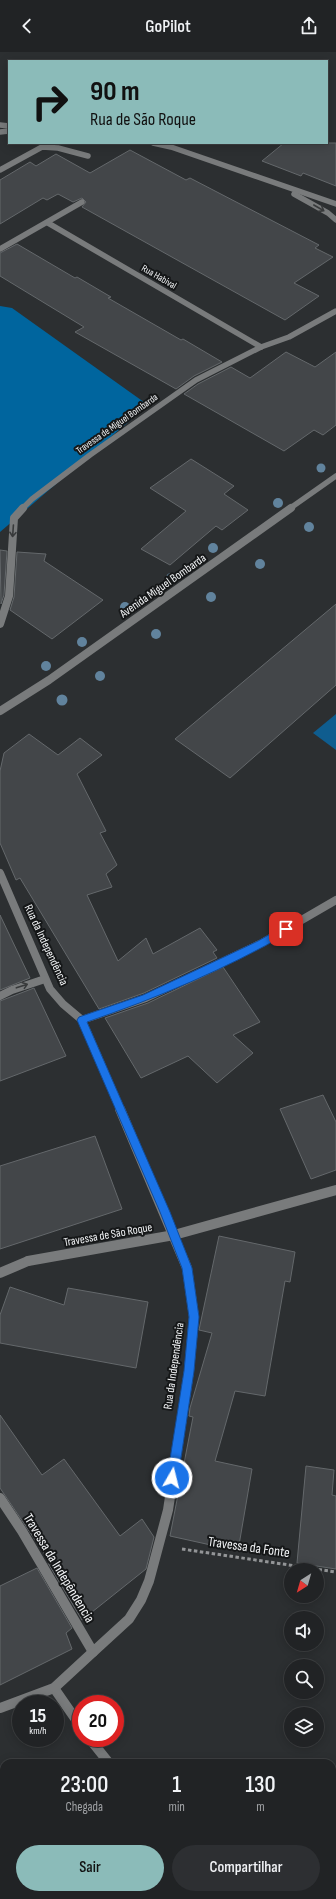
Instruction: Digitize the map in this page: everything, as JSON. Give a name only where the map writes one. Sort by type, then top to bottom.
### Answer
[{"type":"street","points":[[158,144],[171,147],[336,204]]},
{"type":"street","points":[[0,170],[42,147],[58,148],[88,156]]},
{"type":"street","points":[[276,183],[328,213],[336,220]]},
{"type":"street","points":[[0,249],[48,223],[82,202]]},
{"type":"street","name":"Rua Habival","points":[[48,223],[261,347]]},
{"type":"street","name":"Travessa de Miguel Bombarda","points":[[0,624],[9,596],[14,518],[32,499],[90,455],[196,380],[261,347],[290,337],[336,311]]},
{"type":"street","name":"Avenida Miguel Bombarda","points":[[0,710],[49,680],[336,476]]},
{"type":"street","name":"Rua da Independência","points":[[0,873],[50,989],[63,1004],[82,1020],[187,1268],[194,1317],[189,1371],[166,1523],[150,1579],[138,1606],[120,1628],[54,1688],[0,1708]]},
{"type":"street","points":[[82,1020],[146,998],[262,943],[336,900]]},
{"type":"street","points":[[0,996],[12,990],[46,979]]},
{"type":"street","name":"Travessa de São Roque","points":[[0,1274],[28,1262],[174,1235],[336,1190]]},
{"type":"street","name":"Travessa da Indepêndencia","points":[[0,1498],[93,1652]]},
{"type":"street","points":[[54,1688],[72,1714]]},
{"type":"street","points":[[96,1747],[106,1759]]},
{"type":"path","name":"Travessa da Fonte","points":[[159,1546],[220,1553],[336,1572]]},
{"type":"shaded area","points":[[0,306],[12,308],[148,405],[0,532]]},
{"type":"shaded area","points":[[336,714],[336,750],[313,733]]},
{"type":"building","points":[[336,143],[336,186],[303,173],[301,176],[262,161],[283,144]]},
{"type":"building","points":[[130,150],[186,180],[190,178],[319,245],[315,248],[333,257],[294,283],[319,296],[285,320],[82,207],[86,202],[82,198],[73,202],[58,194],[47,200],[43,198],[0,224],[0,180],[30,162],[36,166],[56,154],[90,173]]},
{"type":"building","points":[[17,244],[111,297],[108,298],[222,362],[194,376],[176,389],[75,332],[84,327],[0,276],[0,253]]},
{"type":"building","points":[[286,352],[315,367],[336,352],[336,425],[323,435],[314,430],[284,451],[184,394],[198,384],[231,367],[250,378]]},
{"type":"building","points":[[191,459],[234,486],[224,494],[248,510],[222,530],[216,526],[170,565],[141,549],[186,511],[150,488]]},
{"type":"building","points":[[0,550],[7,551],[4,595],[1,604]]},
{"type":"building","points":[[17,552],[46,554],[44,561],[103,600],[52,639],[10,610],[14,597]]},
{"type":"building","points":[[336,604],[336,685],[230,778],[175,739]]},
{"type":"building","points":[[29,734],[58,755],[80,738],[102,755],[77,774],[106,831],[100,833],[117,865],[106,874],[112,887],[87,895],[118,961],[146,938],[153,954],[200,928],[217,950],[213,952],[217,958],[144,993],[99,1009],[20,878],[16,880],[0,843],[0,771],[4,753]]},
{"type":"building","points":[[0,915],[30,978],[0,990]]},
{"type":"building","points":[[223,967],[260,1022],[233,1035],[253,1053],[217,1083],[188,1056],[141,1078],[105,1018],[148,1003]]},
{"type":"building","points":[[34,988],[66,1056],[0,1081],[0,1001]]},
{"type":"building","points":[[323,1095],[336,1122],[336,1170],[311,1179],[280,1109]]},
{"type":"building","points":[[95,1136],[122,1209],[0,1249],[0,1166]]},
{"type":"building","points":[[219,1236],[295,1252],[290,1282],[285,1281],[265,1396],[235,1391],[215,1461],[252,1469],[238,1551],[170,1536],[193,1417],[189,1416],[190,1408],[212,1333],[199,1330]]},
{"type":"building","points":[[10,1287],[64,1305],[68,1288],[148,1302],[136,1368],[0,1343],[0,1315]]},
{"type":"building","points":[[0,1415],[42,1475],[64,1459],[120,1536],[142,1519],[154,1537],[146,1569],[82,1620],[48,1563],[50,1562],[0,1488]]},
{"type":"building","points":[[306,1466],[334,1470],[332,1495],[336,1496],[336,1569],[324,1567],[324,1563],[297,1563]]},
{"type":"building","points":[[37,1568],[72,1628],[66,1633],[72,1649],[0,1685],[0,1586]]},
{"type":"route","points":[[172,1478],[189,1371],[194,1317],[187,1268],[165,1212],[82,1020],[146,998],[262,943],[286,929]]}]
